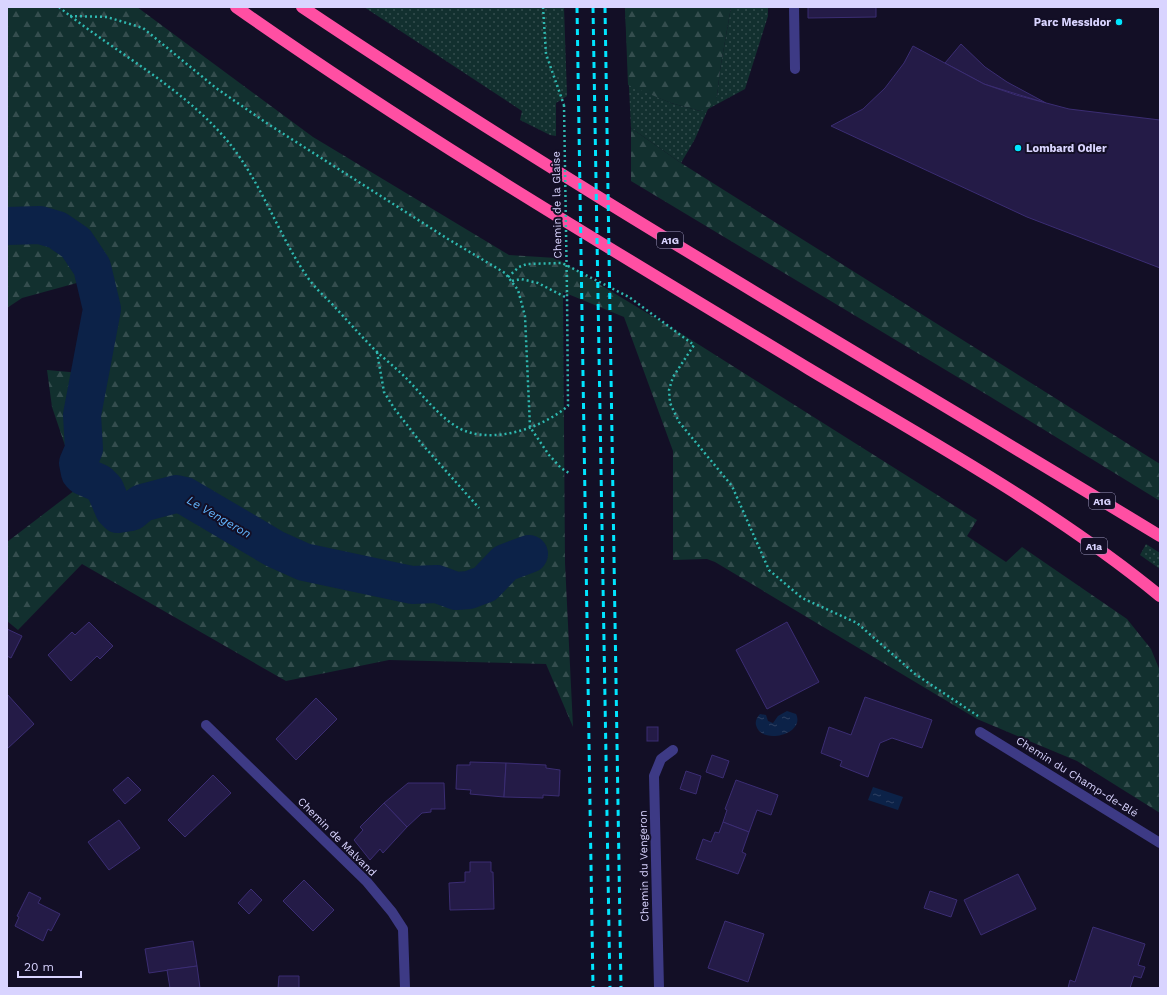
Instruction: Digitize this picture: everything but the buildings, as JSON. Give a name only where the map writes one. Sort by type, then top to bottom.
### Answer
[{"type":"highway","name":"A1a","points":[[236,7],[358,90],[460,156],[1026,501],[1121,565],[1160,596]]},
{"type":"highway","name":"A1G","points":[[302,7],[376,57],[567,178],[1160,536]]},
{"type":"street","points":[[794,7],[795,69]]},
{"type":"street","name":"Chemin de Malvand","points":[[206,725],[367,882],[392,912],[403,929],[405,988]]},
{"type":"street","name":"Chemin du Champ-de-Blé","points":[[980,732],[1160,843]]},
{"type":"street","name":"Chemin du Vengeron","points":[[659,988],[654,776],[661,759],[673,750]]},
{"type":"path","points":[[59,7],[192,106],[225,138],[248,169],[268,204],[290,248],[310,280],[377,352],[434,408],[456,426],[467,432],[484,435],[507,434],[530,427]]},
{"type":"path","name":"Chemin de la Glaise","points":[[530,427],[561,412],[568,406],[564,105],[546,58],[543,7]]},
{"type":"path","points":[[70,16],[106,17],[143,28],[216,88],[268,124],[448,239],[488,262],[508,277],[522,300],[525,316],[530,427],[549,455],[561,468],[569,473]]},
{"type":"path","points":[[508,277],[519,267],[527,264],[562,263],[629,297],[694,345],[673,377],[669,390],[670,402],[679,422],[732,486],[769,570],[802,598],[857,624],[915,674],[981,718],[980,732]]},
{"type":"path","points":[[512,282],[521,279],[538,283],[567,298]]},
{"type":"path","points":[[377,352],[384,392],[394,408],[421,443],[479,508]]},
{"type":"green space","points":[[7,7],[137,7],[313,137],[509,255],[556,258],[690,339],[977,520],[967,536],[1006,562],[1022,547],[1127,619],[1151,649],[1160,671],[1160,813],[1077,761],[977,719],[715,562],[707,559],[673,560],[673,451],[624,317],[563,292],[565,563],[573,727],[546,664],[389,660],[286,681],[82,564],[18,630],[7,621],[7,542],[79,487],[52,407],[47,370],[81,373],[93,320],[84,281],[22,298],[7,308]]},
{"type":"green space","points":[[364,7],[564,7],[567,96],[556,103],[556,136],[550,135],[520,120],[522,111]]},
{"type":"green space","points":[[625,7],[646,92],[671,103],[700,111],[717,97],[731,7],[768,7],[768,16],[745,89],[708,109],[695,139],[681,163],[631,128]]},
{"type":"green space","points":[[625,7],[731,7],[717,97],[708,109],[700,111],[671,103],[628,85]]},
{"type":"green space","points":[[631,128],[681,163],[1160,464],[1160,501],[989,396],[631,181]]},
{"type":"green space","points":[[1146,544],[1160,553],[1160,569],[1140,555]]},
{"type":"water","points":[[787,711],[796,714],[797,721],[795,727],[789,732],[782,735],[766,735],[760,731],[756,725],[757,718],[760,714],[766,715],[768,721],[773,723],[778,716]]},
{"type":"water","points":[[873,787],[903,797],[898,810],[868,800]]},
{"type":"waterway","name":"Le Vengeron","points":[[7,226],[40,225],[57,230],[76,243],[92,267],[102,309],[82,415],[84,449],[78,463],[80,473],[83,476],[99,483],[105,489],[114,510],[118,514],[131,512],[142,503],[176,494],[185,496],[275,549],[304,562],[412,585],[437,584],[456,591],[469,590],[485,584],[505,563],[529,554]]},
{"type":"railway","points":[[577,7],[593,988]]},
{"type":"railway","points":[[593,7],[610,988]]},
{"type":"railway","points":[[605,7],[621,988]]},
{"type":"place","name":"Parc Messidor","points":[[1119,22]]},
{"type":"place","name":"Lombard Odier","points":[[1018,148]]}]
